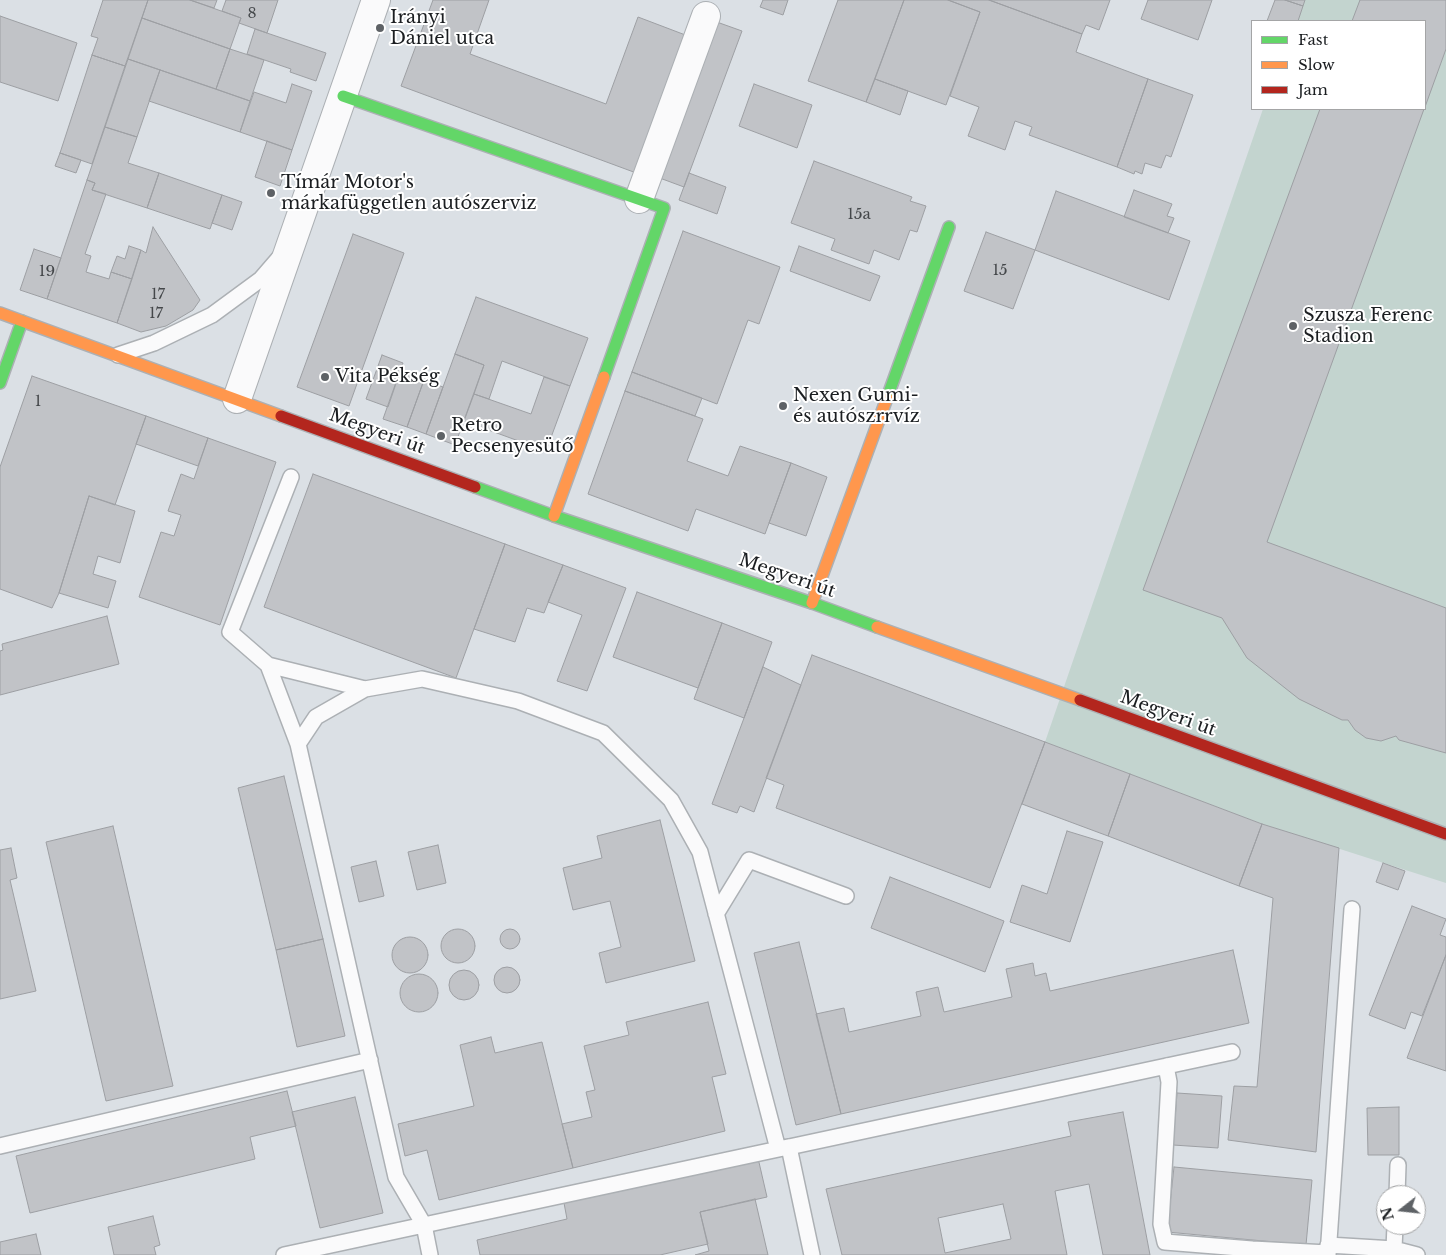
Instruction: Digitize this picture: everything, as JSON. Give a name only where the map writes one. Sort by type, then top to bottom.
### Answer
[{"type":"main road","points":[[342,96],[664,208],[554,516]]},
{"type":"main road","points":[[812,602],[949,228]]},
{"type":"main road","name":"Megyeri út","points":[[0,313],[554,516],[812,602],[1446,834]]},
{"type":"main road","points":[[0,383],[22,321]]},
{"type":"street","points":[[237,399],[376,0]]},
{"type":"street","points":[[639,199],[706,16]]},
{"type":"lane","points":[[115,356],[154,343],[212,315],[261,279],[291,245]]},
{"type":"lane","points":[[291,477],[230,632],[268,665],[365,689]]},
{"type":"lane","points":[[268,665],[298,744],[396,1177],[424,1225],[430,1255]]},
{"type":"lane","points":[[298,744],[316,717],[365,689],[422,679],[518,701],[603,733],[671,800],[700,852],[812,1255]]},
{"type":"lane","points":[[716,914],[749,860],[846,896]]},
{"type":"lane","points":[[1328,1251],[1352,909]]},
{"type":"lane","points":[[284,1255],[1232,1052]]},
{"type":"lane","points":[[0,1146],[370,1060]]},
{"type":"lane","points":[[1166,1066],[1169,1082],[1161,1224],[1165,1242],[1252,1252],[1394,1248],[1417,1255]]},
{"type":"lane","points":[[1397,1185],[1398,1165]]},
{"type":"lane","points":[[1394,1248],[1395,1235]]},
{"type":"shaded area","points":[[1300,0],[1446,0],[1446,883],[1262,824],[1045,742],[1263,110],[1426,110],[1426,20],[1293,20]]},
{"type":"building","points":[[103,0],[148,0],[125,66],[92,55],[98,38],[91,36]]},
{"type":"building","points":[[148,0],[190,0],[241,18],[230,49],[142,18]]},
{"type":"building","points":[[190,0],[217,0],[214,8]]},
{"type":"building","points":[[226,0],[278,0],[267,33],[239,23],[241,18],[222,11]]},
{"type":"building","points":[[433,0],[489,0],[470,54],[606,104],[638,17],[688,36],[639,174],[401,86]]},
{"type":"building","points":[[763,0],[788,0],[783,15],[760,7]]},
{"type":"building","points":[[838,0],[904,0],[866,102],[808,81]]},
{"type":"building","points":[[904,0],[948,0],[980,12],[946,105],[875,79]]},
{"type":"building","points":[[948,0],[989,0],[1082,34],[1076,52],[1148,79],[1117,167],[1029,135],[1032,127],[1015,121],[1005,150],[968,136],[979,107],[950,96],[980,12]]},
{"type":"building","points":[[989,0],[1110,0],[1099,30],[1086,25],[1082,34]]},
{"type":"building","points":[[1148,0],[1212,0],[1198,40],[1141,19]]},
{"type":"building","points":[[1275,0],[1285,0],[1303,6],[1298,20],[1267,20]]},
{"type":"building","points":[[1285,0],[1305,0],[1303,6]]},
{"type":"building","points":[[1360,0],[1446,0],[1446,49],[1426,104],[1426,20],[1352,20]]},
{"type":"building","points":[[0,16],[77,43],[58,101],[0,82]]},
{"type":"building","points":[[142,18],[230,49],[216,89],[128,59]]},
{"type":"building","points":[[714,21],[742,31],[684,187],[657,177]]},
{"type":"building","points":[[255,29],[326,53],[316,81],[290,72],[291,69],[247,54]]},
{"type":"building","points":[[230,49],[264,60],[250,101],[216,89]]},
{"type":"building","points":[[92,55],[125,66],[92,164],[60,153]]},
{"type":"building","points":[[128,59],[160,70],[137,137],[105,127]]},
{"type":"building","points":[[160,70],[250,101],[240,132],[149,101]]},
{"type":"building","points":[[875,79],[908,91],[900,115],[866,102]]},
{"type":"building","points":[[1148,79],[1193,95],[1171,157],[1166,155],[1161,168],[1145,163],[1142,174],[1135,171],[1134,174],[1117,167]]},
{"type":"building","points":[[292,84],[312,91],[292,150],[240,132],[254,92],[286,103]]},
{"type":"building","points":[[754,84],[812,105],[797,148],[739,126]]},
{"type":"building","name":"Szusza Ferenc Stadion","points":[[1320,110],[1424,110],[1267,542],[1446,608],[1446,753],[1399,740],[1396,736],[1381,741],[1366,738],[1355,730],[1348,720],[1342,720],[1299,699],[1247,658],[1222,618],[1143,590]]},
{"type":"building","points":[[105,127],[137,137],[128,163],[159,173],[147,208],[92,190],[95,183],[87,180]]},
{"type":"building","points":[[267,141],[292,150],[280,186],[255,177]]},
{"type":"building","points":[[60,153],[81,160],[76,173],[55,166]]},
{"type":"building","points":[[814,161],[912,197],[910,201],[926,206],[917,232],[910,230],[899,260],[874,250],[869,264],[831,250],[835,239],[791,223]]},
{"type":"building","points":[[159,173],[222,195],[210,229],[147,208]]},
{"type":"building","points":[[689,173],[726,187],[717,214],[679,200]]},
{"type":"building","points":[[87,180],[95,183],[92,190],[106,194],[85,254],[91,256],[86,272],[109,279],[111,272],[132,279],[117,323],[47,299]]},
{"type":"building","points":[[1134,190],[1172,204],[1167,216],[1174,218],[1168,233],[1124,217]]},
{"type":"building","points":[[1056,191],[1190,241],[1169,300],[1035,250]]},
{"type":"building","points":[[222,195],[242,202],[232,230],[212,223]]},
{"type":"building","points":[[153,227],[200,300],[193,310],[166,326],[141,332],[117,323],[141,250],[146,253]]},
{"type":"building","points":[[683,231],[780,267],[759,324],[748,320],[717,404],[632,372]]},
{"type":"building","points":[[986,232],[1035,250],[1013,309],[964,291]]},
{"type":"building","points":[[353,234],[404,253],[349,406],[297,387]]},
{"type":"building","points":[[129,246],[141,250],[132,279],[111,272],[117,256],[125,259]]},
{"type":"building","points":[[799,246],[880,276],[870,301],[790,271]]},
{"type":"building","points":[[34,249],[61,258],[47,299],[20,290]]},
{"type":"building","points":[[476,297],[588,338],[570,386],[502,361],[489,399],[474,394],[484,365],[455,354]]},
{"type":"building","points":[[455,354],[484,365],[455,445],[426,434]]},
{"type":"building","points":[[382,355],[403,363],[388,407],[366,399]]},
{"type":"building","points":[[400,371],[424,380],[407,427],[383,419]]},
{"type":"building","points":[[632,372],[702,398],[695,416],[625,391]]},
{"type":"building","points":[[32,376],[146,416],[115,505],[89,496],[59,593],[52,608],[0,589],[0,467]]},
{"type":"building","points":[[544,377],[570,386],[546,451],[464,421],[474,394],[531,414]]},
{"type":"building","points":[[424,380],[443,387],[426,434],[407,427]]},
{"type":"building","points":[[625,391],[703,419],[687,461],[728,476],[740,446],[791,463],[765,534],[696,509],[688,531],[588,494]]},
{"type":"building","points":[[146,416],[208,438],[198,466],[136,444]]},
{"type":"building","points":[[208,438],[276,462],[220,625],[139,597],[161,532],[174,536],[181,515],[168,511],[181,474],[194,479]]},
{"type":"building","points":[[791,463],[827,477],[806,536],[769,523]]},
{"type":"building","points":[[313,474],[505,544],[456,678],[264,607]]},
{"type":"building","points":[[89,496],[135,511],[120,563],[98,556],[93,574],[116,581],[108,608],[59,593]]},
{"type":"building","points":[[505,544],[563,565],[544,613],[527,608],[515,642],[474,629]]},
{"type":"building","points":[[563,565],[626,588],[587,691],[557,681],[582,615],[548,602]]},
{"type":"building","points":[[637,592],[722,623],[698,688],[613,657]]},
{"type":"building","points":[[107,616],[119,664],[0,695],[0,651],[3,650],[2,644]]},
{"type":"building","points":[[722,623],[772,642],[744,718],[694,699]]},
{"type":"building","points":[[812,655],[1045,742],[990,888],[776,808],[784,785],[766,778]]},
{"type":"building","points":[[763,667],[801,685],[754,812],[740,806],[737,813],[712,804]]},
{"type":"building","points":[[1045,742],[1130,774],[1108,836],[1022,804]]},
{"type":"building","points":[[1130,774],[1262,824],[1239,886],[1108,836]]},
{"type":"building","points":[[284,776],[323,939],[276,950],[238,788]]},
{"type":"building","points":[[660,820],[695,961],[606,983],[599,953],[621,947],[610,901],[573,910],[563,868],[602,858],[597,836]]},
{"type":"building","points":[[1262,824],[1339,848],[1316,1152],[1228,1140],[1234,1086],[1257,1087],[1273,898],[1239,886]]},
{"type":"building","points":[[113,826],[173,1086],[106,1101],[46,842]]},
{"type":"building","points":[[1067,831],[1103,842],[1070,942],[1010,922],[1022,885],[1047,894]]},
{"type":"building","points":[[438,845],[446,883],[417,890],[408,852]]},
{"type":"building","points":[[11,848],[17,878],[10,880],[36,991],[0,999],[0,850]]},
{"type":"building","points":[[376,861],[384,896],[359,902],[351,867]]},
{"type":"building","points":[[1383,863],[1405,871],[1398,890],[1376,882]]},
{"type":"building","points":[[890,877],[1004,921],[985,972],[871,928]]},
{"type":"building","points":[[1412,906],[1446,919],[1440,935],[1446,937],[1446,955],[1422,1016],[1411,1012],[1405,1029],[1369,1015]]},
{"type":"building","points":[[458,929],[470,934],[475,946],[470,958],[458,963],[446,958],[441,946],[446,934]]},
{"type":"building","points":[[510,929],[517,932],[520,939],[517,946],[510,949],[503,946],[500,939],[503,932]]},
{"type":"building","points":[[410,937],[417,938],[423,942],[427,948],[427,962],[423,968],[417,972],[410,973],[403,972],[397,968],[393,962],[392,955],[393,948],[397,942],[403,938]]},
{"type":"building","points":[[323,939],[345,1036],[297,1047],[276,950]]},
{"type":"building","points":[[799,942],[841,1114],[796,1125],[754,953]]},
{"type":"building","points":[[1233,950],[1249,1023],[841,1114],[816,1014],[844,1008],[849,1032],[921,1016],[916,992],[938,987],[944,1012],[1012,997],[1006,969],[1033,963],[1035,976],[1046,973],[1050,991]]},
{"type":"building","points":[[1446,955],[1446,1071],[1407,1058]]},
{"type":"building","points":[[507,967],[516,971],[520,980],[516,989],[507,993],[498,989],[494,980],[498,971]]},
{"type":"building","points":[[464,970],[470,971],[478,979],[478,991],[470,999],[464,1000],[458,999],[450,991],[449,985],[450,979],[458,971]]},
{"type":"building","points":[[419,974],[432,980],[438,993],[432,1006],[419,1012],[406,1006],[400,993],[406,980]]},
{"type":"building","points":[[708,1002],[726,1074],[712,1077],[725,1131],[573,1168],[562,1124],[592,1117],[586,1092],[595,1090],[584,1046],[629,1035],[626,1022]]},
{"type":"building","points":[[491,1037],[495,1053],[542,1042],[573,1168],[439,1200],[427,1150],[405,1156],[398,1124],[474,1106],[460,1045]]},
{"type":"building","points":[[287,1091],[296,1126],[250,1137],[255,1159],[30,1213],[16,1156]]},
{"type":"building","points":[[1177,1093],[1222,1096],[1218,1148],[1173,1145]]},
{"type":"building","points":[[355,1097],[383,1213],[320,1228],[292,1112]]},
{"type":"building","points":[[1399,1107],[1399,1155],[1368,1155],[1367,1108]]},
{"type":"building","points":[[1123,1112],[1150,1255],[1103,1255],[1089,1184],[1055,1191],[1067,1255],[842,1255],[826,1189],[1071,1136],[1068,1122]],"holes":[[[1003,1204],[1011,1239],[945,1253],[938,1218]]]},
{"type":"building","points":[[758,1158],[767,1197],[700,1212],[708,1244],[660,1255],[480,1255],[477,1240],[567,1219],[564,1203]]},
{"type":"building","points":[[1174,1167],[1312,1180],[1306,1245],[1167,1232]]},
{"type":"building","points":[[755,1199],[768,1255],[695,1255],[709,1251],[700,1212]]},
{"type":"building","points":[[153,1216],[160,1245],[154,1247],[156,1255],[114,1255],[108,1227]]},
{"type":"building","points":[[36,1234],[41,1255],[0,1255],[0,1242]]},
{"type":"traffic: fast","points":[[343,96],[664,208],[604,377]]},
{"type":"traffic: fast","points":[[887,398],[949,227]]},
{"type":"traffic: fast","points":[[0,383],[22,321]]},
{"type":"traffic: fast","points":[[475,487],[877,627]]},
{"type":"traffic: slow","points":[[0,313],[281,416]]},
{"type":"traffic: slow","points":[[554,516],[604,377]]},
{"type":"traffic: slow","points":[[812,603],[887,398]]},
{"type":"traffic: slow","points":[[877,627],[1080,700]]},
{"type":"traffic: jam","points":[[281,416],[475,487]]},
{"type":"traffic: jam","points":[[1080,700],[1446,834]]},
{"type":"place","name":"Irányi Dániel utca","points":[[380,28]]},
{"type":"place","name":"Tímár Motor's márkafüggetlen autószerviz","points":[[271,193]]},
{"type":"place","name":"Szusza Ferenc Stadion","points":[[1293,326]]},
{"type":"place","name":"Vita Pékség","points":[[325,377]]},
{"type":"place","name":"Nexen Gumi- és autószrrvíz","points":[[783,406]]},
{"type":"place","name":"Retro Pecsenyesütő","points":[[441,436]]}]
